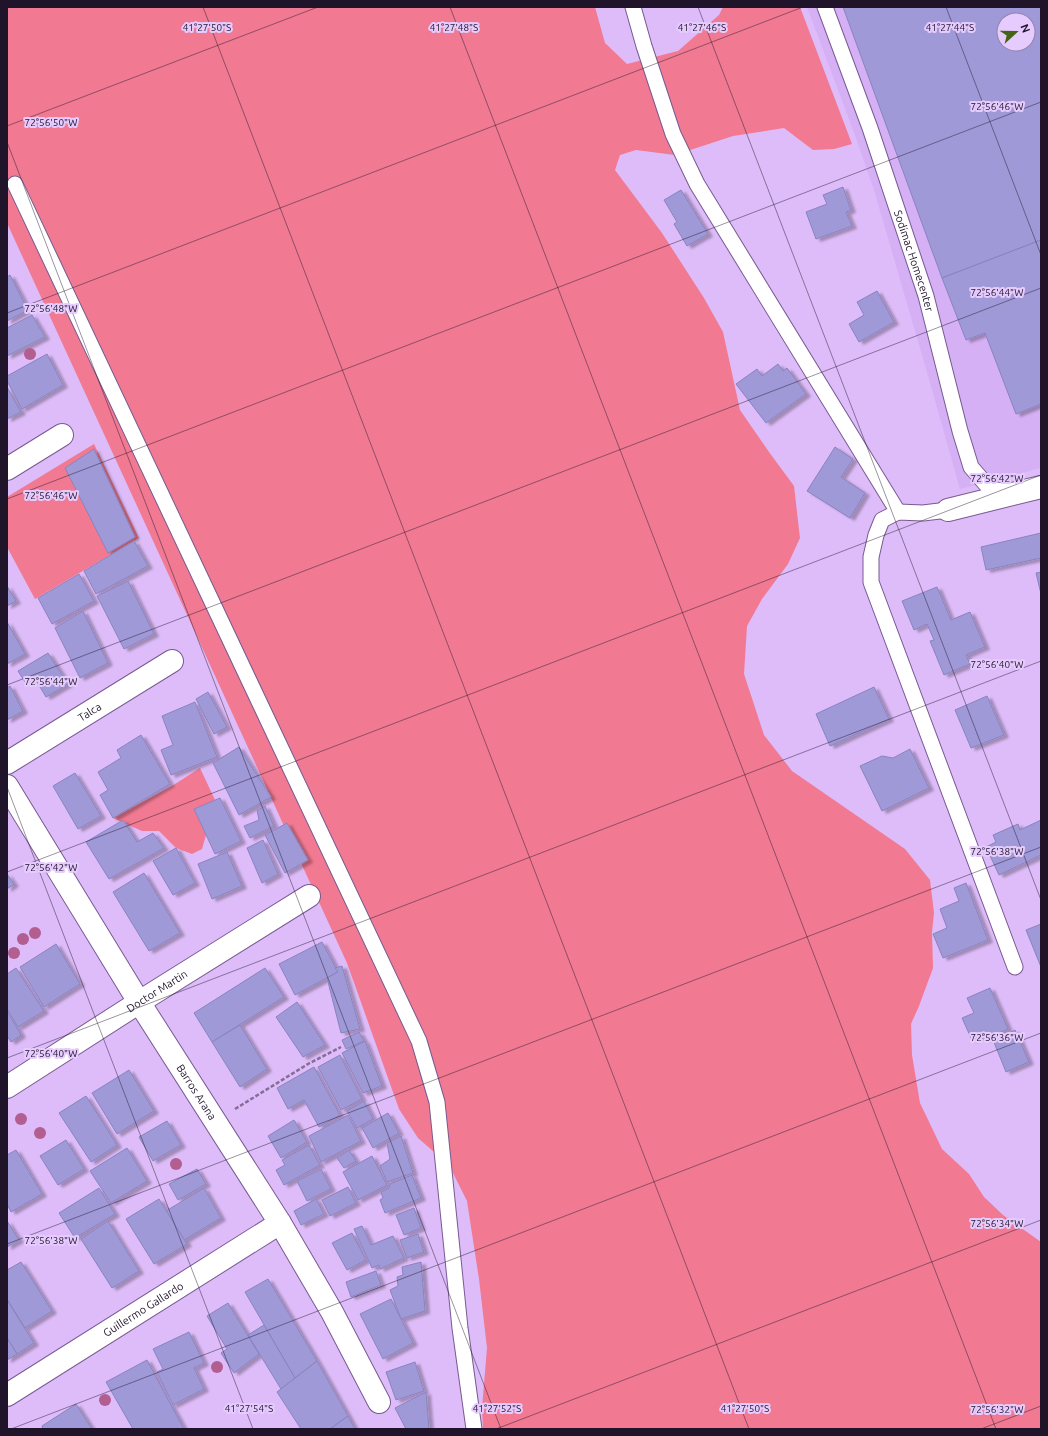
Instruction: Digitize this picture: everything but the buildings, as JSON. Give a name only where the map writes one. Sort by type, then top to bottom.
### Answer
[{"type":"street","points":[[7,469],[62,435]]},
{"type":"street","points":[[948,510],[1041,487]]},
{"type":"street","name":"Talca","points":[[7,763],[172,661]]},
{"type":"street","name":"Barros Arana","points":[[7,786],[139,1002],[280,1223],[332,1312],[379,1402]]},
{"type":"street","name":"Doctor Martin","points":[[7,1087],[139,1002],[309,896]]},
{"type":"street","name":"Guillermo Gallardo","points":[[7,1395],[280,1223]]},
{"type":"lane","points":[[633,7],[644,46],[673,134],[696,184],[898,512]]},
{"type":"lane","name":"Sodimac Homecenter","points":[[825,7],[870,128],[926,296],[960,431],[971,467],[990,489],[1016,493]]},
{"type":"lane","points":[[15,184],[419,1041],[437,1102],[460,1328],[474,1429]]},
{"type":"lane","points":[[948,510],[923,513],[898,512],[882,520],[876,535],[870,558],[871,582],[1015,967]]},
{"type":"path","points":[[235,1110],[308,1064],[341,1047]]},
{"type":"shaded area","points":[[7,7],[595,7],[605,43],[627,64],[678,51],[719,15],[723,7],[800,7],[852,144],[834,149],[813,150],[784,128],[733,136],[675,155],[636,150],[620,155],[615,170],[662,233],[704,298],[723,332],[740,410],[794,486],[800,538],[788,564],[762,599],[747,626],[744,674],[764,735],[792,771],[905,849],[930,880],[934,913],[932,932],[933,968],[911,1024],[912,1055],[920,1103],[942,1149],[969,1174],[984,1197],[1003,1215],[1041,1242],[1041,1429],[483,1429],[482,1408],[487,1348],[479,1279],[467,1201],[449,1165],[418,1138],[399,1109],[347,963],[7,223]]},
{"type":"shaded area","points":[[807,7],[1041,7],[1041,468],[960,489],[874,190]]},
{"type":"shaded area","points":[[94,444],[139,538],[35,599],[7,547],[7,497]]},
{"type":"shaded area","points":[[200,768],[215,800],[209,810],[206,835],[202,849],[192,854],[176,848],[159,831],[142,831],[113,818],[172,786]]}]
